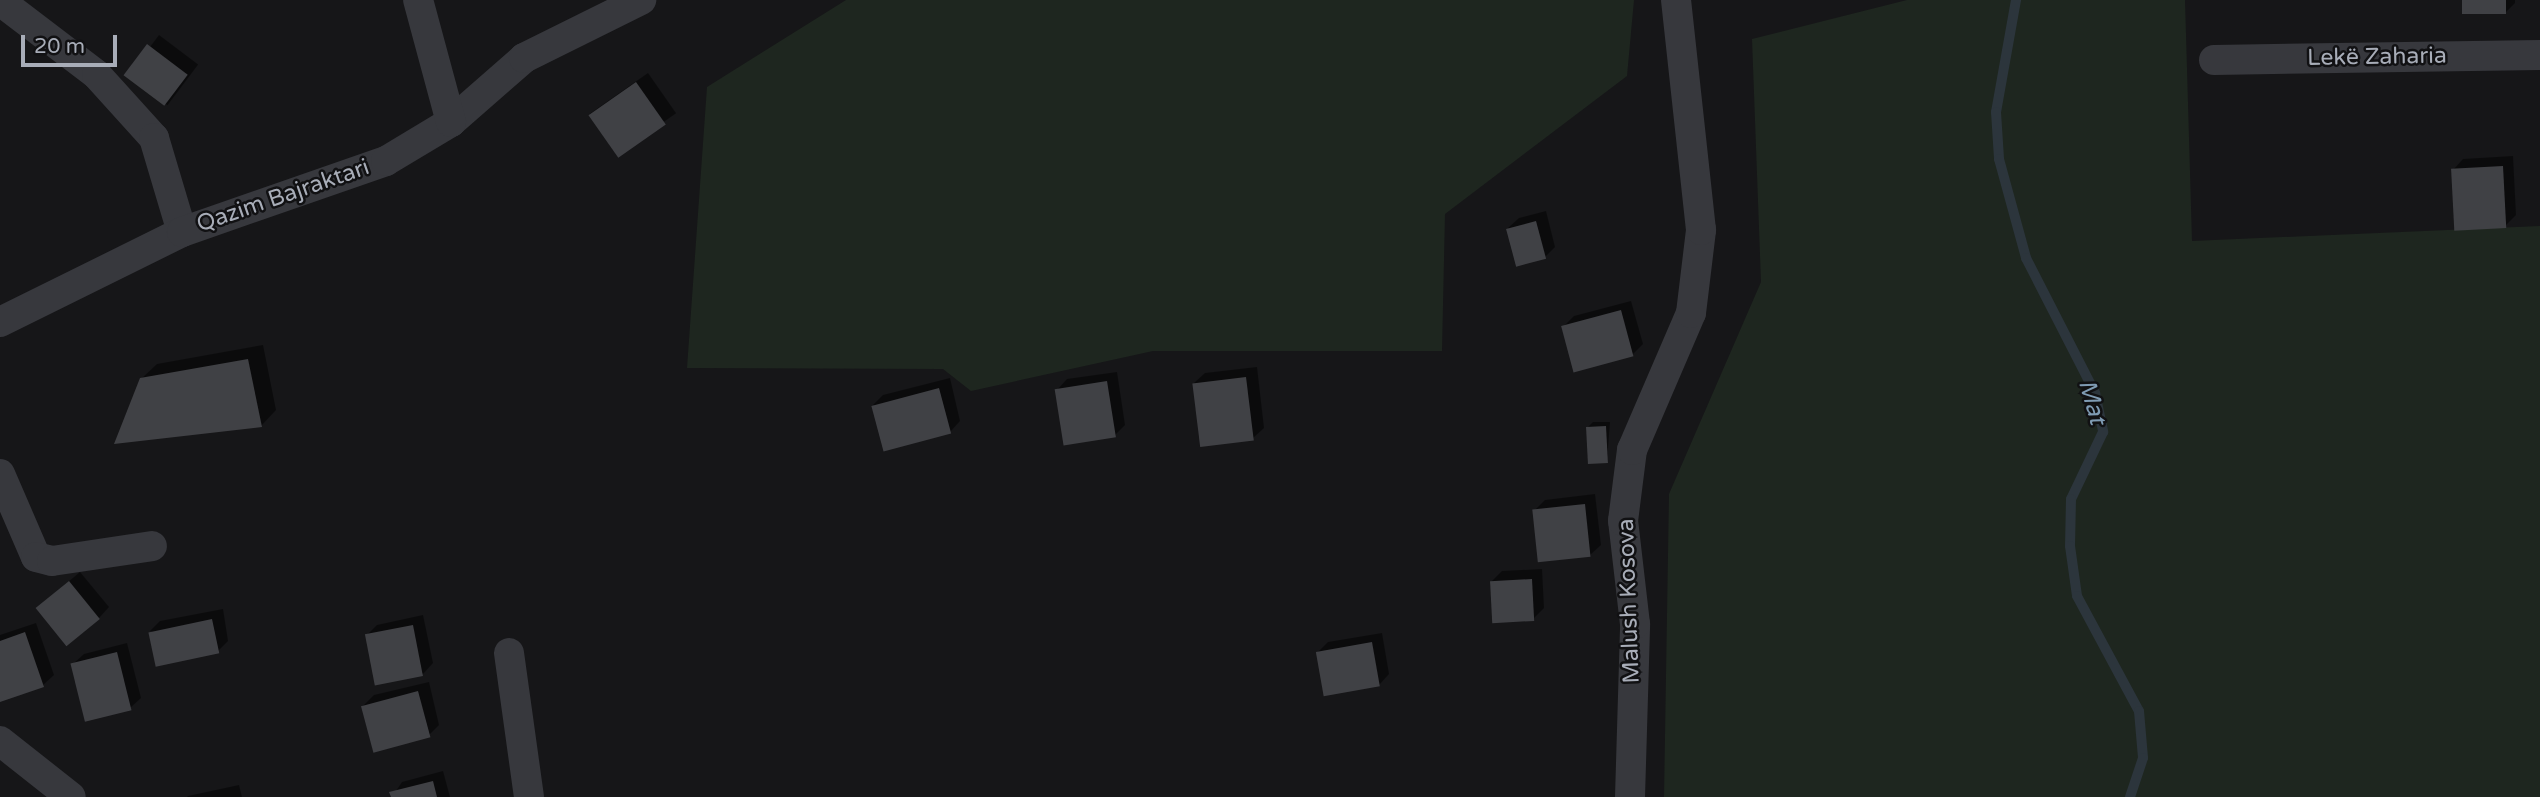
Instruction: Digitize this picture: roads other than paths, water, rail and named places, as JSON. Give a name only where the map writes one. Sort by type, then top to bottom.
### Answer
[{"type":"street","points":[[418,0],[450,122]]},
{"type":"street","name":"Qazim Bajraktari","points":[[0,322],[182,232],[387,160],[450,122],[524,58],[640,0]]},
{"type":"street","name":"Malush Kosova","points":[[1630,797],[1635,624],[1623,521],[1632,450],[1690,313],[1702,230],[1676,0]]},
{"type":"street","points":[[0,1],[97,75],[154,138],[182,232]]},
{"type":"street","name":"Lekë Zaharia","points":[[2214,60],[2540,55]]},
{"type":"street","points":[[0,474],[36,557],[52,561],[152,546]]},
{"type":"street","points":[[509,653],[529,797]]},
{"type":"street","points":[[0,741],[71,797]]},
{"type":"waterway","name":"Mat","points":[[2016,0],[1996,112],[1999,159],[2026,258],[2095,393],[2103,432],[2071,499],[2070,546],[2077,596],[2139,711],[2143,758],[2130,797]]}]
